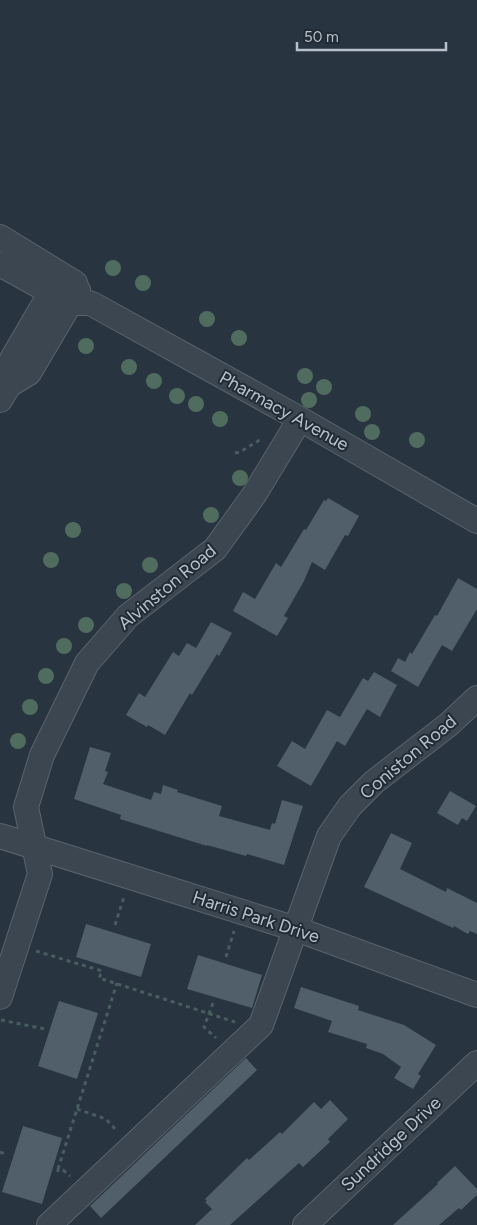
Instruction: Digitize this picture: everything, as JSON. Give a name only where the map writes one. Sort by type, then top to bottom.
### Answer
[{"type":"street","name":"Pharmacy Avenue","points":[[0,237],[70,292]]},
{"type":"street","name":"Pharmacy Avenue","points":[[0,264],[70,292],[300,419],[477,521]]},
{"type":"street","points":[[4,393],[12,359],[70,292]]},
{"type":"street","name":"Alvinston Road","points":[[0,997],[40,874],[26,808],[42,755],[87,663],[128,616],[216,549],[254,495],[300,419]]},
{"type":"street","name":"Coniston Road","points":[[257,1030],[261,1025],[329,836],[350,806],[374,782],[448,725],[477,698]]},
{"type":"street","name":"Harris Park Drive","points":[[0,836],[296,929],[477,995]]},
{"type":"street","points":[[49,1225],[257,1030]]},
{"type":"street","name":"Sundridge Drive","points":[[305,1225],[477,1062]]},
{"type":"path","points":[[235,453],[267,436]]},
{"type":"path","points":[[116,926],[126,894]]},
{"type":"path","points":[[226,957],[237,924]]},
{"type":"path","points":[[18,946],[102,971],[100,978],[257,1030]]},
{"type":"path","points":[[58,1170],[95,1047],[117,983]]},
{"type":"path","points":[[213,1003],[204,1027],[232,1053]]},
{"type":"path","points":[[0,1020],[45,1029]]},
{"type":"path","points":[[77,1109],[106,1119],[132,1146]]},
{"type":"path","points":[[0,1152],[5,1154]]},
{"type":"building","points":[[328,498],[359,516],[348,536],[345,535],[325,570],[312,562],[304,581],[284,616],[288,618],[277,636],[233,611],[243,592],[255,599],[276,563],[281,567],[304,529],[306,530],[324,500],[326,501]]},
{"type":"building","points":[[458,578],[477,589],[477,609],[452,651],[442,645],[418,687],[391,671],[398,658],[405,662],[410,652],[412,654],[435,615],[437,616]]},
{"type":"building","points":[[211,622],[232,633],[219,656],[217,654],[192,695],[190,693],[165,735],[126,715],[139,693],[145,697],[173,652],[179,656],[187,643],[196,648]]},
{"type":"building","points":[[374,672],[397,685],[380,717],[367,709],[345,746],[337,741],[311,786],[277,766],[292,741],[305,749],[327,710],[340,717],[363,678],[368,681]]},
{"type":"building","points":[[90,747],[111,753],[105,771],[108,772],[103,784],[151,800],[154,792],[161,794],[163,785],[178,790],[177,792],[222,806],[219,816],[270,830],[272,823],[275,824],[282,800],[303,806],[284,865],[247,854],[246,856],[207,846],[120,819],[121,815],[74,799]]},
{"type":"building","points":[[450,791],[476,806],[467,821],[462,818],[458,825],[437,813]]},
{"type":"building","points":[[391,833],[412,843],[400,869],[446,892],[447,888],[477,903],[477,934],[470,931],[468,934],[454,926],[453,928],[364,887]]},
{"type":"building","points":[[86,924],[151,944],[141,977],[76,957]]},
{"type":"building","points":[[198,955],[262,975],[252,1008],[187,989]]},
{"type":"building","points":[[301,987],[359,1006],[358,1010],[404,1025],[436,1045],[418,1074],[421,1076],[413,1089],[394,1078],[401,1067],[383,1054],[366,1048],[367,1044],[328,1032],[332,1021],[294,1008]]},
{"type":"building","points":[[59,1001],[98,1013],[77,1079],[38,1066]]},
{"type":"building","points":[[246,1058],[257,1070],[101,1218],[90,1206]]},
{"type":"building","points":[[330,1100],[348,1119],[328,1139],[330,1142],[303,1167],[299,1163],[230,1225],[195,1225],[212,1209],[205,1202],[207,1201],[205,1199],[247,1158],[249,1160],[280,1132],[282,1134],[314,1102],[321,1109]]},
{"type":"building","points":[[23,1126],[62,1138],[42,1204],[2,1192]]},
{"type":"building","points":[[455,1166],[477,1189],[477,1195],[461,1210],[459,1208],[439,1225],[393,1225],[438,1184]]}]
